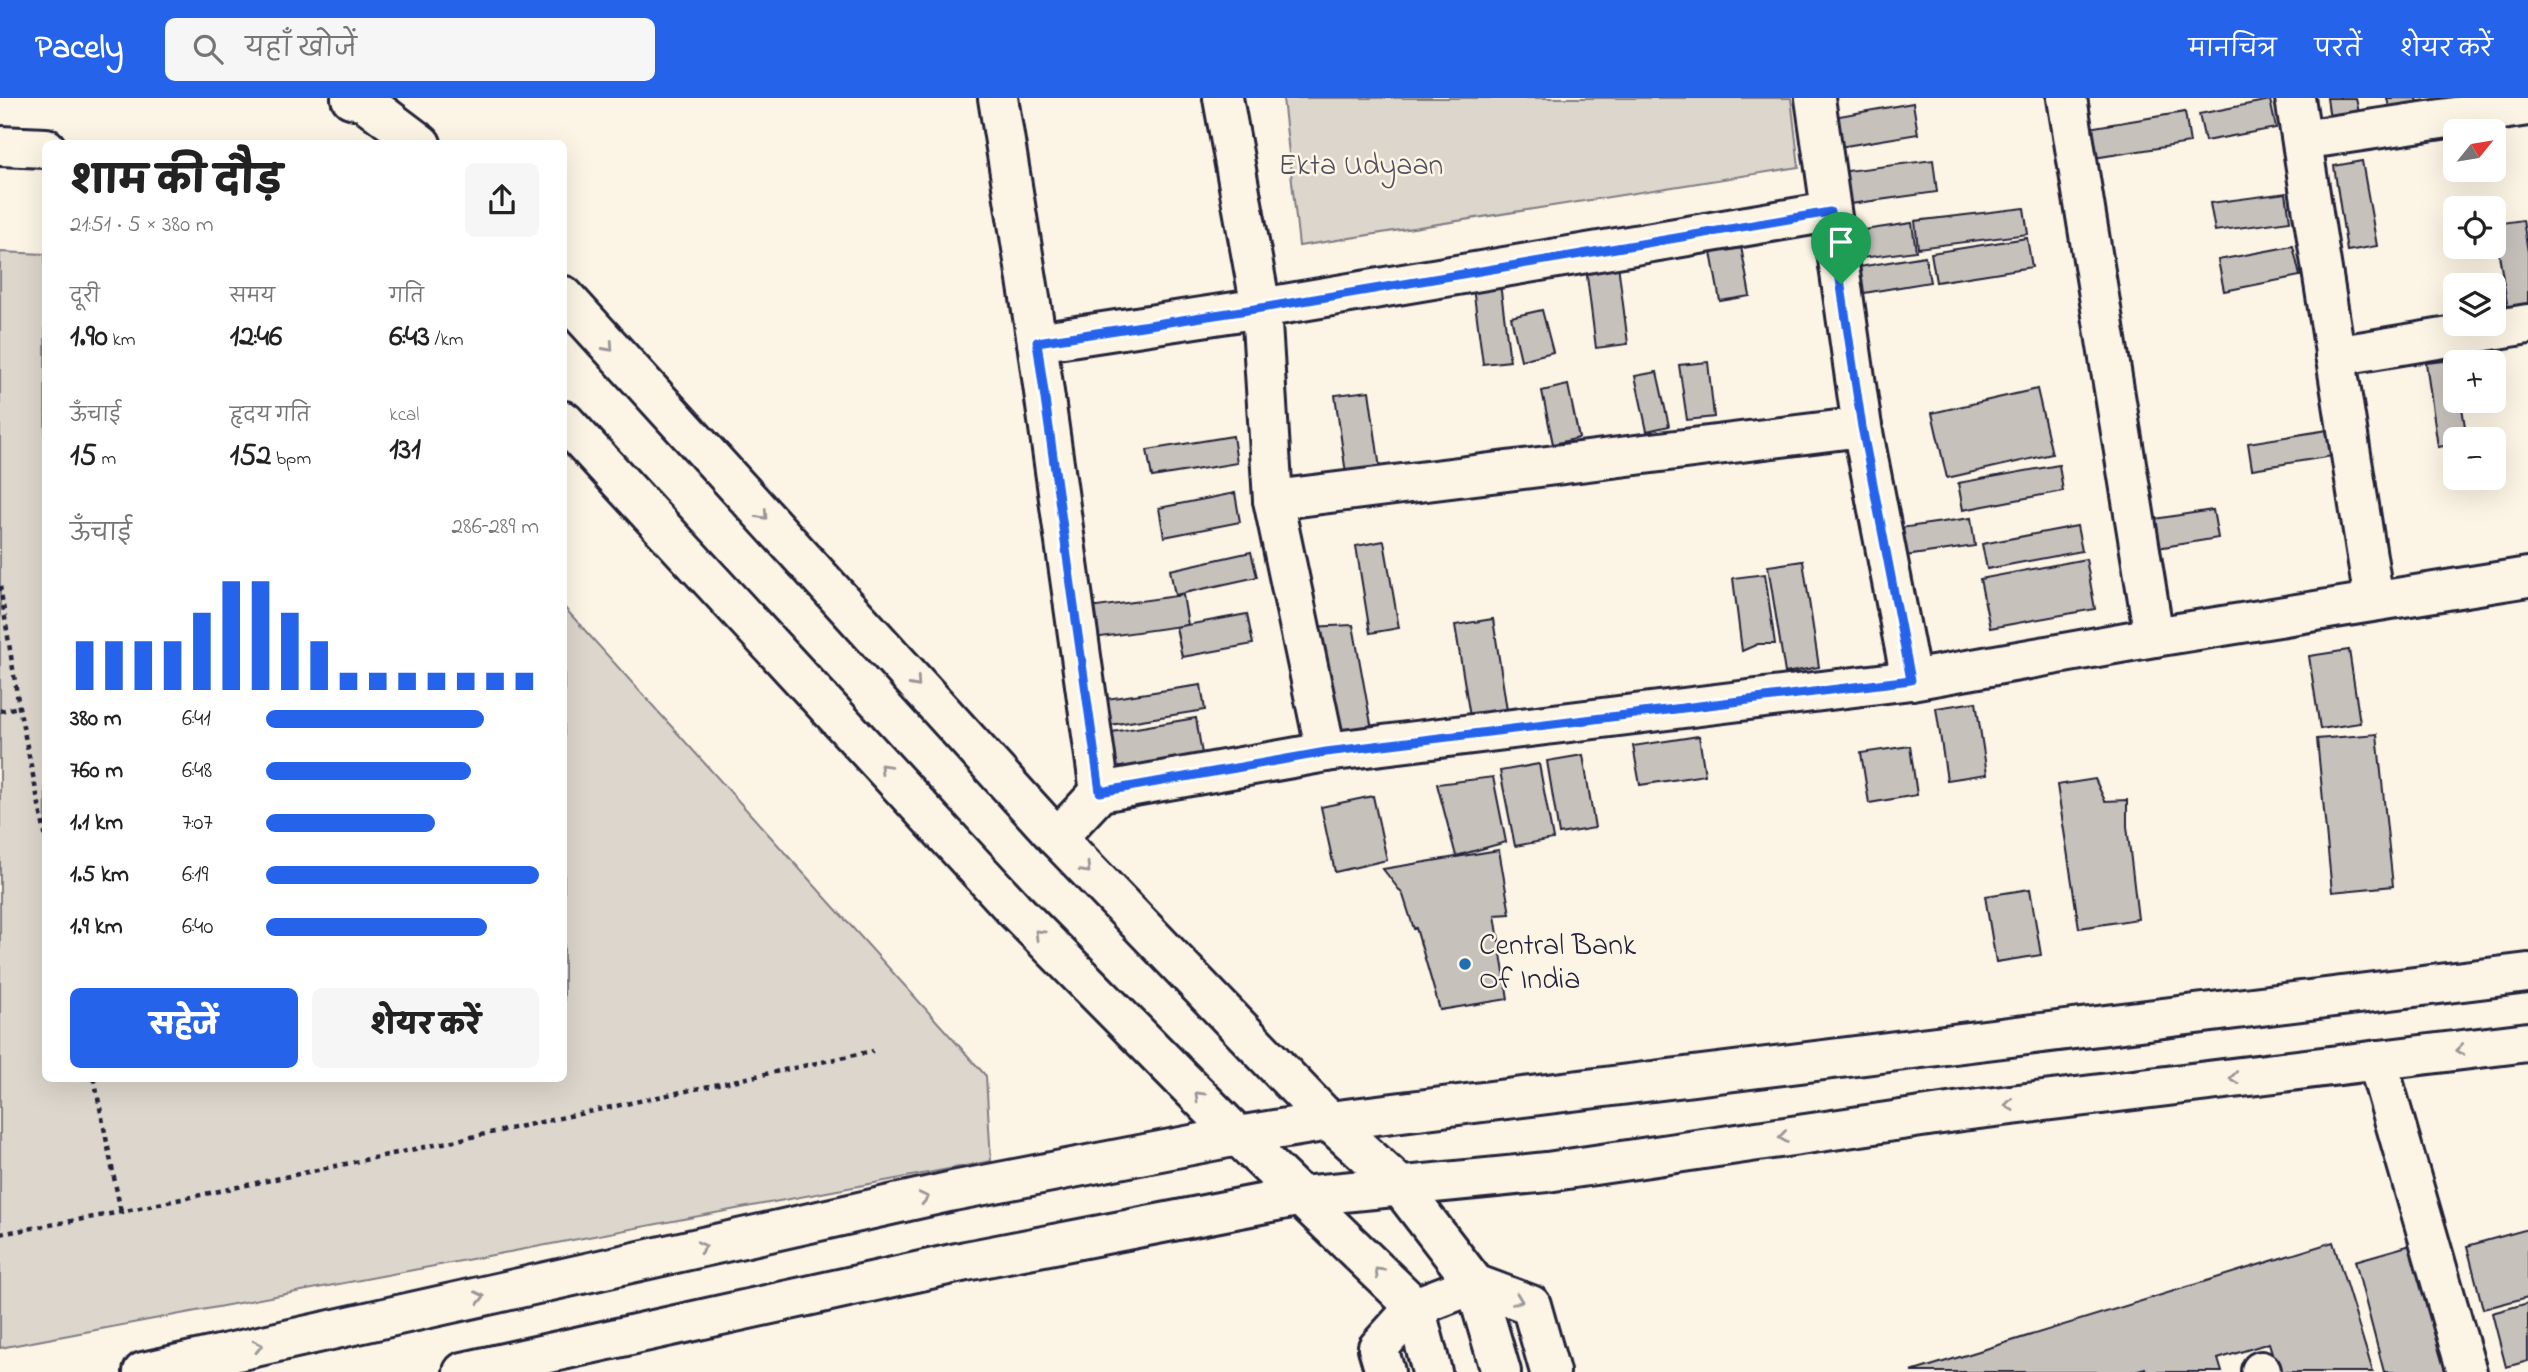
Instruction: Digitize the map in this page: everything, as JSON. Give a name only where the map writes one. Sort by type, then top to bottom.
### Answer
[{"type":"main road","points":[[351,98],[364,101],[416,140]]},
{"type":"main road","points":[[998,98],[1037,342],[1100,792]]},
{"type":"main road","points":[[1223,98],[1261,308],[1273,500],[1326,752]]},
{"type":"main road","points":[[1815,98],[1862,427],[1911,680]]},
{"type":"main road","points":[[2067,98],[2154,637]]},
{"type":"main road","points":[[2295,98],[2374,601]]},
{"type":"main road","points":[[2302,140],[2528,106]]},
{"type":"main road","points":[[0,146],[42,148]]},
{"type":"main road","points":[[1037,342],[1261,308],[1830,212]]},
{"type":"main road","points":[[567,299],[1057,838],[1329,1121],[1399,1185],[1475,1284],[1500,1372]]},
{"type":"main road","points":[[2335,356],[2528,324]]},
{"type":"main road","points":[[567,424],[1013,908],[1238,1136],[1415,1307],[1432,1372]]},
{"type":"main road","points":[[1273,500],[1862,427]]},
{"type":"main road","points":[[1057,838],[1100,792],[1326,752],[1911,680],[2154,637],[2528,577]]},
{"type":"main road","points":[[143,1372],[953,1191],[1238,1136],[1329,1121],[2528,973]]},
{"type":"main road","points":[[463,1372],[966,1261],[1302,1196],[1547,1172],[1962,1111],[2528,1042]]},
{"type":"main road","points":[[2377,1060],[2467,1372]]},
{"type":"main road","points":[[1385,1372],[1378,1348],[1415,1307],[1475,1284],[1531,1305],[1550,1372]]},
{"type":"path","points":[[0,586],[19,707],[42,819]]},
{"type":"path","points":[[0,711],[19,707]]},
{"type":"path","points":[[0,1234],[121,1212],[873,1051]]},
{"type":"path","points":[[95,1082],[121,1212]]},
{"type":"green space","name":"Ekta Udyaan","points":[[1283,98],[1791,98],[1799,167],[1299,246]]},
{"type":"green space","points":[[0,252],[42,254],[42,1082],[567,1082],[567,610],[986,1076],[991,1161],[0,1348]]},
{"type":"building","points":[[2327,98],[2356,98],[2361,123],[2331,127]]},
{"type":"building","points":[[2387,98],[2417,98],[2420,112],[2391,117]]},
{"type":"building","points":[[2270,100],[2276,128],[2205,141],[2199,114]]},
{"type":"building","points":[[1913,103],[1918,134],[1833,148],[1828,118]]},
{"type":"building","points":[[2185,112],[2190,143],[2087,159],[2082,129]]},
{"type":"building","points":[[1933,160],[1937,192],[1843,205],[1839,172]]},
{"type":"building","points":[[2362,161],[2377,246],[2347,251],[2334,166]]},
{"type":"building","points":[[2286,193],[2290,221],[2215,231],[2210,203]]},
{"type":"building","points":[[2024,208],[2028,234],[1918,248],[1915,221]]},
{"type":"building","points":[[2523,220],[2528,252],[2528,306],[2508,309],[2506,273],[2502,273],[2500,259],[2506,259],[2506,222]]},
{"type":"building","points":[[1912,223],[1916,251],[1854,259],[1850,232]]},
{"type":"building","points":[[2027,238],[2032,267],[1936,282],[1931,253]]},
{"type":"building","points":[[1740,241],[1750,296],[1720,301],[1710,247]]},
{"type":"building","points":[[2293,246],[2300,276],[2224,291],[2218,260]]},
{"type":"building","points":[[1617,256],[1628,344],[1596,348],[1585,260]]},
{"type":"building","points":[[1925,256],[1930,282],[1858,294],[1853,268]]},
{"type":"building","points":[[1499,276],[1510,361],[1483,364],[1472,280]]},
{"type":"building","points":[[1542,310],[1553,352],[1521,360],[1511,317]]},
{"type":"building","points":[[2443,361],[2443,413],[2463,413],[2465,427],[2443,427],[2443,446],[2438,447],[2426,363]]},
{"type":"building","points":[[1708,362],[1714,417],[1687,420],[1679,365]]},
{"type":"building","points":[[1657,372],[1669,426],[1647,431],[1635,376]]},
{"type":"building","points":[[1568,385],[1579,438],[1553,444],[1542,391]]},
{"type":"building","points":[[2037,389],[2052,454],[1947,478],[1932,413]]},
{"type":"building","points":[[1369,391],[1381,476],[1347,481],[1335,395]]},
{"type":"building","points":[[2334,429],[2339,455],[2252,469],[2248,443]]},
{"type":"building","points":[[1233,436],[1237,463],[1152,477],[1147,450]]},
{"type":"building","points":[[2059,465],[2063,491],[1963,510],[1958,483]]},
{"type":"building","points":[[1235,493],[1240,522],[1164,537],[1159,508]]},
{"type":"building","points":[[2213,510],[2218,538],[2145,550],[2141,521]]},
{"type":"building","points":[[1971,518],[1975,546],[1898,557],[1893,529]]},
{"type":"building","points":[[2077,526],[2082,551],[1987,569],[1982,544]]},
{"type":"building","points":[[1384,541],[1399,628],[1370,633],[1356,546]]},
{"type":"building","points":[[1251,552],[1257,577],[1175,595],[1170,570]]},
{"type":"building","points":[[2086,559],[2095,609],[1990,628],[1980,579]]},
{"type":"building","points":[[1803,561],[1819,667],[1785,673],[1768,566]]},
{"type":"building","points":[[1765,574],[1775,644],[1758,644],[1742,651],[1733,578]]},
{"type":"building","points":[[1183,595],[1188,625],[1087,639],[1082,609]]},
{"type":"building","points":[[1247,614],[1253,644],[1182,657],[1176,627]]},
{"type":"building","points":[[1493,619],[1508,717],[1471,723],[1455,625]]},
{"type":"building","points":[[1353,625],[1373,735],[1330,743],[1308,627]]},
{"type":"building","points":[[2349,650],[2360,723],[2320,729],[2309,656]]},
{"type":"building","points":[[1201,685],[1205,710],[1097,727],[1093,701]]},
{"type":"building","points":[[1976,702],[1987,774],[1947,780],[1936,708]]},
{"type":"building","points":[[1196,718],[1202,754],[1106,771],[1100,734]]},
{"type":"building","points":[[2377,734],[2393,886],[2332,892],[2317,739]]},
{"type":"building","points":[[1699,736],[1705,775],[1640,785],[1633,746]]},
{"type":"building","points":[[1910,746],[1917,795],[1869,803],[1861,753]]},
{"type":"building","points":[[1583,755],[1595,828],[1559,834],[1547,761]]},
{"type":"building","points":[[1539,764],[1553,839],[1515,846],[1500,771]]},
{"type":"building","points":[[1493,777],[1506,842],[1456,856],[1437,784]]},
{"type":"building","points":[[2095,779],[2105,801],[2127,800],[2127,826],[2138,919],[2079,928],[2057,785]]},
{"type":"building","points":[[1373,796],[1387,860],[1335,872],[1321,807]]},
{"type":"building","name":"Central Bank Of India","points":[[1499,850],[1510,914],[1495,915],[1508,999],[1440,1010],[1416,928],[1414,929],[1403,895],[1383,869]]},
{"type":"building","points":[[2030,889],[2041,955],[1996,962],[1985,896]]},
{"type":"building","points":[[2528,1229],[2528,1297],[2483,1309],[2467,1246]]},
{"type":"building","points":[[2333,1242],[2373,1372],[2278,1372],[2269,1343],[2218,1359],[2222,1372],[2146,1372],[2145,1368],[2131,1372],[1911,1372]]},
{"type":"building","points":[[2418,1243],[2453,1372],[2384,1372],[2355,1261]]},
{"type":"building","points":[[2528,1303],[2528,1361],[2506,1367],[2492,1313]]},
{"type":"place","name":"Central Bank Of India","points":[[1465,964]]},
{"type":"route","points":[[1830,212],[1841,284],[1862,427],[1911,680],[1326,752],[1100,792],[1037,342],[1261,308],[1830,212]]}]
